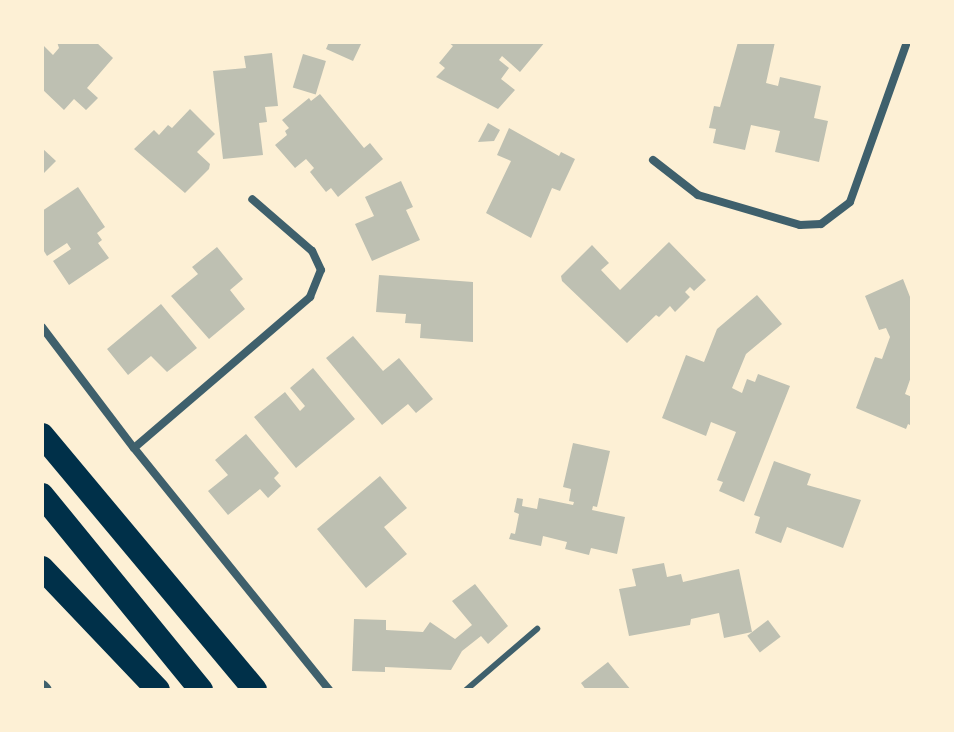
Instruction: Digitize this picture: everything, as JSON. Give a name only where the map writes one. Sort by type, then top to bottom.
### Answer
[{"type":"highway","points":[[42,435],[255,690]]},
{"type":"highway","points":[[42,495],[201,690]]},
{"type":"highway","points":[[42,568],[158,690]]},
{"type":"street","points":[[653,160],[698,195],[800,225],[821,224],[850,202],[907,42]]},
{"type":"street","points":[[134,448],[310,297],[321,270],[312,251],[252,199]]},
{"type":"street","points":[[42,327],[134,448],[329,690]]},
{"type":"lane","points":[[466,690],[537,629]]},
{"type":"building","points":[[57,42],[96,42],[113,58],[87,88],[98,98],[86,110],[74,99],[64,110],[42,89],[42,44],[53,55],[59,48]]},
{"type":"building","points":[[329,42],[362,42],[353,61],[326,49]]},
{"type":"building","points":[[448,42],[545,42],[520,72],[502,56],[499,60],[509,68],[501,79],[515,90],[498,109],[436,77],[445,68],[439,63],[453,46]]},
{"type":"building","points":[[738,42],[775,42],[766,83],[778,86],[780,77],[821,86],[814,118],[828,121],[819,162],[775,152],[780,131],[751,125],[745,150],[713,143],[716,129],[709,128],[714,106],[720,107]]},
{"type":"building","points":[[272,53],[278,106],[265,107],[267,122],[259,123],[263,155],[223,159],[213,71],[246,68],[244,56]]},
{"type":"building","points":[[303,54],[326,61],[316,94],[293,87]]},
{"type":"building","points":[[320,94],[364,148],[370,143],[383,159],[338,197],[331,188],[326,192],[310,172],[314,168],[306,159],[295,168],[275,145],[287,135],[285,131],[289,128],[282,120],[309,98],[311,101]]},
{"type":"building","points":[[190,109],[215,134],[197,152],[210,164],[209,169],[185,193],[134,149],[154,130],[159,135],[168,125],[172,128]]},
{"type":"building","points":[[488,123],[500,130],[494,141],[478,142]]},
{"type":"building","points":[[509,128],[559,156],[561,152],[575,159],[560,191],[552,188],[531,238],[486,213],[511,161],[497,155]]},
{"type":"building","points":[[42,148],[56,161],[42,175]]},
{"type":"building","points":[[401,181],[413,207],[406,210],[420,240],[372,261],[355,224],[374,216],[365,197]]},
{"type":"building","points":[[78,187],[105,227],[97,233],[102,240],[98,243],[109,258],[69,285],[53,261],[71,249],[67,243],[47,256],[42,248],[42,211]]},
{"type":"building","points":[[669,242],[706,280],[694,291],[690,287],[685,292],[690,297],[675,312],[670,306],[659,317],[656,315],[627,343],[562,281],[561,276],[592,245],[609,263],[601,270],[620,290]]},
{"type":"building","points":[[217,247],[243,279],[230,290],[245,309],[209,339],[171,296],[198,274],[192,267]]},
{"type":"building","points":[[379,275],[473,282],[473,342],[420,338],[421,324],[405,323],[406,314],[376,312]]},
{"type":"building","points":[[903,279],[912,302],[912,374],[905,394],[912,397],[912,426],[908,424],[906,429],[856,408],[875,357],[882,359],[890,337],[886,328],[879,330],[865,296]]},
{"type":"building","points":[[757,295],[782,324],[746,354],[732,388],[742,393],[747,379],[755,382],[758,374],[790,386],[744,502],[719,491],[723,482],[717,480],[736,432],[711,422],[706,436],[662,418],[686,355],[704,362],[717,329]]},
{"type":"building","points":[[161,304],[197,348],[167,372],[151,356],[128,375],[107,349]]},
{"type":"building","points":[[353,336],[383,371],[399,358],[433,399],[416,413],[408,404],[382,425],[326,358]]},
{"type":"building","points":[[313,368],[355,419],[296,468],[254,417],[285,392],[300,411],[305,406],[290,388]]},
{"type":"building","points":[[246,434],[279,473],[274,478],[281,486],[268,498],[260,489],[228,515],[208,491],[228,475],[215,460]]},
{"type":"building","points":[[573,443],[610,451],[597,507],[593,506],[592,510],[625,517],[617,554],[591,548],[589,555],[565,549],[567,542],[543,536],[541,546],[509,539],[511,533],[515,534],[519,514],[514,512],[517,498],[523,499],[522,506],[537,509],[539,498],[573,505],[574,502],[569,501],[571,489],[563,487]]},
{"type":"building","points":[[774,461],[811,474],[807,485],[861,500],[843,548],[787,527],[781,543],[755,533],[760,517],[754,515]]},
{"type":"building","points":[[380,476],[407,508],[384,527],[407,554],[366,588],[317,529]]},
{"type":"building","points":[[664,563],[667,577],[681,574],[683,582],[739,569],[752,632],[724,638],[719,613],[691,619],[690,625],[629,636],[619,589],[636,586],[632,569]]},
{"type":"building","points":[[475,584],[508,626],[488,644],[481,636],[462,651],[451,670],[385,667],[385,672],[352,671],[354,619],[386,620],[386,630],[423,632],[430,622],[455,639],[472,625],[452,601]]},
{"type":"building","points":[[768,620],[781,637],[760,652],[747,636]]},
{"type":"building","points":[[608,662],[631,690],[586,690],[581,683]]}]
